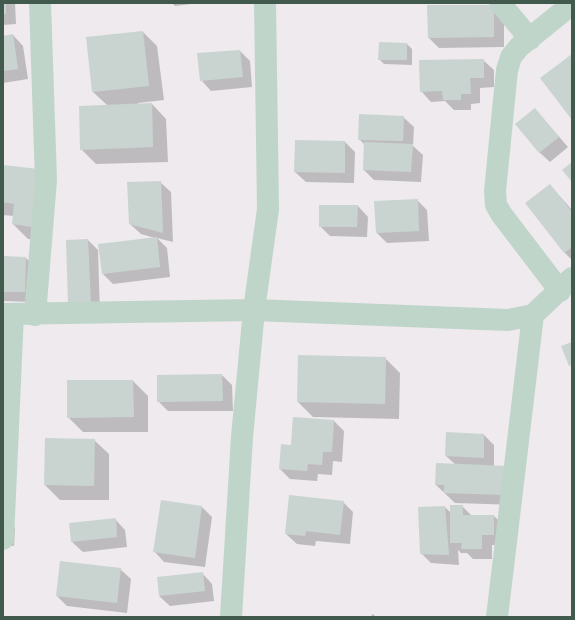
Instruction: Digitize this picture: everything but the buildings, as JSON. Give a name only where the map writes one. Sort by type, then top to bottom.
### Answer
[{"type":"street","points":[[35,315],[46,180],[40,3]]},
{"type":"street","points":[[231,617],[241,445],[254,310],[268,209],[265,3]]},
{"type":"street","points":[[500,3],[530,39]]},
{"type":"street","points":[[3,540],[8,314],[35,315],[254,310],[508,320],[533,315],[568,285],[502,215],[496,205],[495,191],[507,70],[511,57],[572,4]]},
{"type":"street","points":[[498,617],[533,315]]}]
